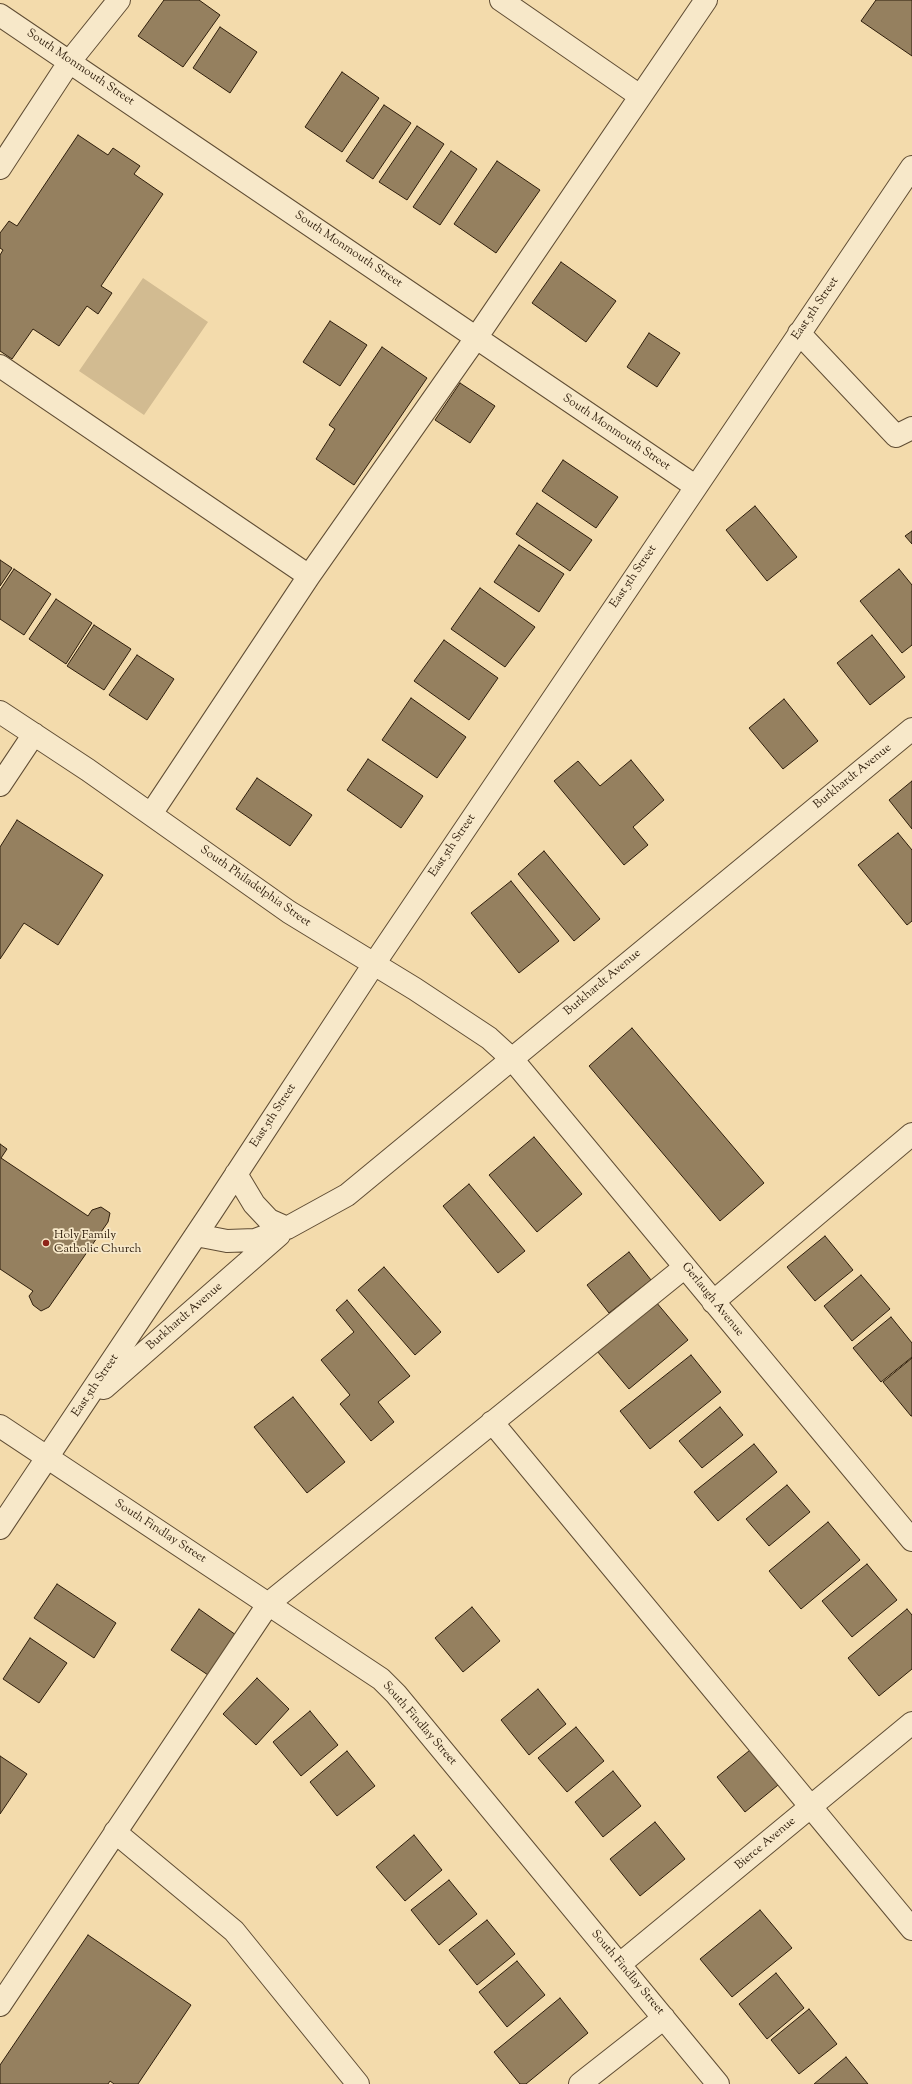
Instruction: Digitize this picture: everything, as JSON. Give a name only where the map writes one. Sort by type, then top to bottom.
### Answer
[{"type":"street","points":[[0,168],[70,61],[119,0]]},
{"type":"street","points":[[501,0],[640,96]]},
{"type":"street","points":[[151,814],[309,576],[476,338],[706,0]]},
{"type":"street","name":"South Monmouth Street","points":[[0,14],[695,486]]},
{"type":"street","name":"East 5th Street","points":[[0,1528],[48,1459],[374,964],[695,486],[912,167]]},
{"type":"street","points":[[799,333],[896,436],[912,428]]},
{"type":"street","points":[[0,366],[309,576]]},
{"type":"street","name":"South Philadelphia Street","points":[[0,712],[151,814],[289,912],[415,989],[489,1038],[512,1059]]},
{"type":"street","name":"Burkhardt Avenue","points":[[196,1235],[227,1241],[255,1240],[287,1228],[347,1195],[912,729]]},
{"type":"street","points":[[0,785],[34,734]]},
{"type":"street","name":"Gerlaugh Avenue","points":[[512,1059],[912,1540]]},
{"type":"street","points":[[713,1302],[912,1134]]},
{"type":"street","points":[[236,1174],[254,1204],[269,1220],[287,1228]]},
{"type":"street","name":"Burkhardt Avenue","points":[[82,1407],[287,1228]]},
{"type":"street","points":[[0,2005],[114,1832],[269,1603],[685,1267]]},
{"type":"street","points":[[492,1422],[912,1930]]},
{"type":"street","name":"South Findlay Street","points":[[0,1426],[269,1603],[381,1679],[396,1694],[718,2084]]},
{"type":"street","name":"Bierce Avenue","points":[[620,1964],[912,1723]]},
{"type":"street","points":[[114,1832],[234,1931],[358,2084]]},
{"type":"street","points":[[580,2084],[664,2018]]},
{"type":"shaded area","points":[[143,278],[208,322],[144,415],[79,371]]},
{"type":"building","points":[[164,0],[199,0],[220,15],[183,67],[138,36]]},
{"type":"building","points":[[876,0],[912,0],[912,56],[861,21]]},
{"type":"building","points":[[220,27],[257,52],[230,93],[193,68]]},
{"type":"building","points":[[342,72],[379,98],[342,152],[305,127]]},
{"type":"building","points":[[384,105],[411,123],[373,179],[346,161]]},
{"type":"building","points":[[417,126],[444,144],[407,200],[379,182]]},
{"type":"building","points":[[78,135],[108,155],[113,148],[140,166],[134,174],[163,194],[101,286],[112,293],[98,314],[87,306],[59,346],[33,329],[12,359],[0,351],[0,255],[3,250],[0,248],[0,233],[9,221],[17,226]]},
{"type":"building","points":[[451,151],[477,169],[440,225],[413,207]]},
{"type":"building","points":[[497,161],[540,190],[496,253],[454,224]]},
{"type":"building","points":[[561,262],[616,301],[586,342],[532,303]]},
{"type":"building","points":[[330,321],[367,345],[340,386],[303,362]]},
{"type":"building","points":[[649,333],[680,353],[657,387],[627,367]]},
{"type":"building","points":[[382,347],[427,378],[354,485],[316,459],[335,429],[329,425]]},
{"type":"building","points":[[460,383],[495,406],[470,443],[435,420]]},
{"type":"building","points":[[563,460],[618,497],[596,528],[542,491]]},
{"type":"building","points":[[537,503],[592,540],[570,571],[516,534]]},
{"type":"building","points":[[755,506],[797,557],[767,581],[726,530]]},
{"type":"building","points":[[912,531],[912,544],[905,536]]},
{"type":"building","points":[[519,545],[564,574],[539,612],[494,582]]},
{"type":"building","points":[[0,560],[12,568],[0,586]]},
{"type":"building","points":[[14,569],[51,594],[24,635],[0,619],[0,590]]},
{"type":"building","points":[[899,569],[912,585],[912,645],[902,653],[860,601]]},
{"type":"building","points":[[480,588],[535,627],[505,667],[451,629]]},
{"type":"building","points":[[56,599],[92,623],[66,664],[29,639]]},
{"type":"building","points":[[94,625],[131,649],[104,690],[67,666]]},
{"type":"building","points":[[872,635],[905,677],[870,705],[837,663]]},
{"type":"building","points":[[444,640],[498,678],[469,720],[414,681]]},
{"type":"building","points":[[137,655],[174,679],[147,720],[109,695]]},
{"type":"building","points":[[411,698],[466,737],[437,778],[382,740]]},
{"type":"building","points":[[784,699],[818,741],[783,769],[749,728]]},
{"type":"building","points":[[368,759],[423,796],[401,828],[347,790]]},
{"type":"building","points":[[631,760],[664,800],[633,827],[648,845],[624,865],[554,781],[578,761],[600,786]]},
{"type":"building","points":[[257,778],[312,815],[290,846],[236,809]]},
{"type":"building","points":[[912,781],[912,829],[889,800]]},
{"type":"building","points":[[17,820],[103,875],[58,945],[24,923],[0,959],[0,847]]},
{"type":"building","points":[[898,833],[912,850],[912,921],[907,925],[858,865]]},
{"type":"building","points":[[544,851],[600,919],[574,941],[518,874]]},
{"type":"building","points":[[511,881],[559,941],[519,973],[471,913]]},
{"type":"building","points":[[632,1028],[764,1183],[720,1221],[589,1066]]},
{"type":"building","points":[[534,1137],[582,1194],[537,1232],[489,1175]]},
{"type":"building","name":"Holy Family Catholic Church","points":[[0,1144],[7,1149],[1,1158],[88,1216],[92,1210],[101,1207],[110,1213],[108,1222],[49,1307],[41,1311],[33,1305],[29,1296],[33,1291],[0,1269]]},
{"type":"building","points":[[469,1184],[525,1251],[498,1273],[443,1206]]},
{"type":"building","points":[[825,1236],[853,1270],[815,1301],[787,1267]]},
{"type":"building","points":[[629,1252],[651,1280],[609,1313],[587,1285]]},
{"type":"building","points":[[384,1267],[441,1332],[415,1355],[358,1290]]},
{"type":"building","points":[[861,1275],[890,1309],[852,1341],[824,1306]]},
{"type":"building","points":[[347,1300],[410,1376],[378,1402],[394,1422],[371,1441],[340,1404],[350,1395],[321,1360],[354,1332],[336,1310]]},
{"type":"building","points":[[656,1302],[688,1340],[629,1389],[597,1351]]},
{"type":"building","points":[[891,1317],[912,1343],[912,1357],[881,1382],[853,1348]]},
{"type":"building","points":[[691,1355],[721,1392],[650,1449],[620,1411]]},
{"type":"building","points":[[912,1358],[912,1416],[911,1416],[883,1382]]},
{"type":"building","points":[[293,1397],[345,1462],[307,1493],[254,1427]]},
{"type":"building","points":[[720,1407],[743,1435],[702,1468],[679,1441]]},
{"type":"building","points":[[754,1444],[777,1472],[718,1521],[694,1492]]},
{"type":"building","points":[[787,1485],[810,1512],[769,1546],[746,1519]]},
{"type":"building","points":[[828,1522],[860,1560],[801,1609],[769,1571]]},
{"type":"building","points":[[867,1564],[897,1600],[852,1637],[822,1601]]},
{"type":"building","points":[[57,1584],[116,1623],[94,1658],[34,1618]]},
{"type":"building","points":[[472,1607],[500,1641],[463,1672],[435,1638]]},
{"type":"building","points":[[199,1609],[236,1635],[208,1675],[171,1650]]},
{"type":"building","points":[[907,1609],[912,1615],[912,1669],[879,1696],[848,1658]]},
{"type":"building","points":[[30,1638],[67,1663],[39,1703],[3,1679]]},
{"type":"building","points":[[257,1678],[289,1709],[256,1745],[223,1714]]},
{"type":"building","points":[[538,1689],[566,1724],[529,1755],[501,1720]]},
{"type":"building","points":[[310,1711],[338,1745],[301,1776],[273,1742]]},
{"type":"building","points":[[576,1727],[604,1761],[567,1792],[538,1758]]},
{"type":"building","points":[[755,1746],[783,1781],[745,1812],[717,1777]]},
{"type":"building","points":[[347,1751],[375,1786],[337,1816],[310,1782]]},
{"type":"building","points":[[0,1756],[27,1774],[0,1814]]},
{"type":"building","points":[[613,1771],[641,1806],[603,1837],[575,1802]]},
{"type":"building","points":[[655,1822],[685,1859],[640,1896],[610,1859]]},
{"type":"building","points":[[414,1835],[442,1870],[405,1901],[376,1867]]},
{"type":"building","points":[[449,1880],[477,1914],[439,1945],[411,1910]]},
{"type":"building","points":[[760,1910],[792,1948],[732,1997],[700,1959]]},
{"type":"building","points":[[487,1920],[515,1954],[477,1985],[449,1950]]},
{"type":"building","points":[[88,1935],[191,2005],[138,2084],[114,2084],[110,2081],[108,2084],[0,2084],[0,2065]]},
{"type":"building","points":[[517,1961],[545,1995],[507,2027],[479,1992]]},
{"type":"building","points":[[776,1973],[804,2008],[767,2039],[739,2004]]},
{"type":"building","points":[[560,1998],[588,2033],[526,2084],[520,2084],[494,2052]]},
{"type":"building","points":[[809,2009],[837,2044],[799,2074],[771,2040]]},
{"type":"building","points":[[846,2057],[868,2084],[814,2084]]},
{"type":"place","name":"Holy Family Catholic Church","points":[[46,1243]]}]
